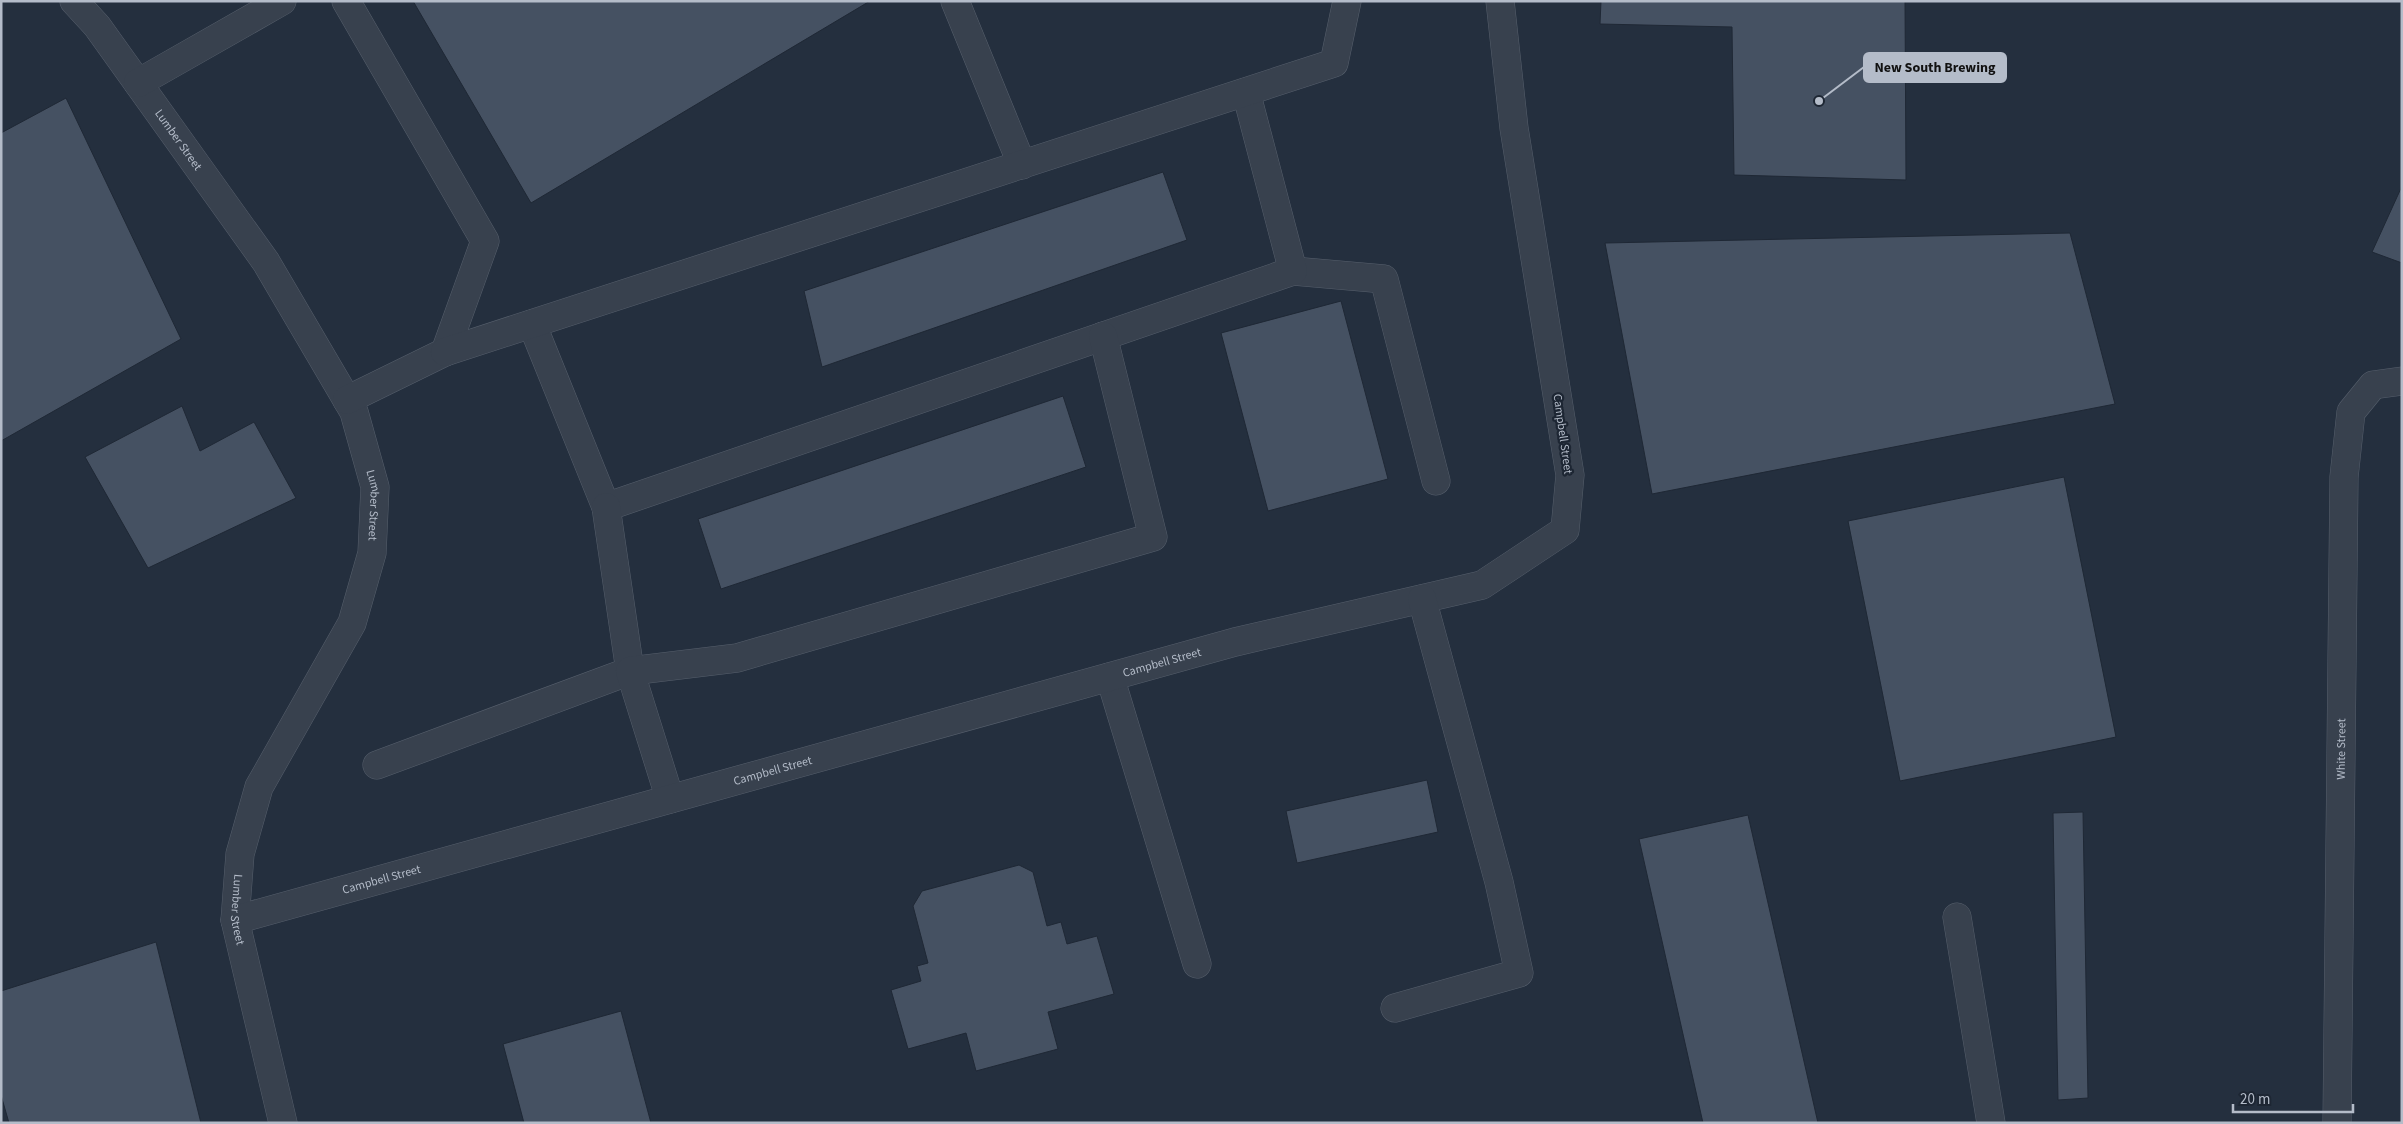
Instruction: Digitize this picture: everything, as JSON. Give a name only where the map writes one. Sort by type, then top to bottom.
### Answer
[{"type":"street","name":"Lumber Street","points":[[74,1],[97,26],[266,262],[354,412],[375,487],[372,553],[352,623],[259,787],[240,854],[235,920],[283,1123]]},
{"type":"street","points":[[138,83],[282,1]]},
{"type":"street","points":[[346,1],[485,241],[445,352]]},
{"type":"street","points":[[955,1],[1022,165]]},
{"type":"street","points":[[347,400],[445,352],[1334,63],[1347,1]]},
{"type":"street","name":"Campbell Street","points":[[235,920],[1235,642],[1482,585],[1565,530],[1570,475],[1514,128],[1500,1]]},
{"type":"street","points":[[1246,92],[1293,272]]},
{"type":"street","points":[[606,507],[1293,272],[1384,279],[1436,481]]},
{"type":"street","points":[[532,324],[606,507],[630,671],[670,799]]},
{"type":"street","points":[[377,765],[630,671],[737,658],[1153,537],[1103,336]]},
{"type":"street","name":"White Street","points":[[2338,1123],[2344,477],[2351,412],[2373,385],[2402,381]]},
{"type":"street","points":[[1395,1008],[1519,973],[1500,882],[1422,599]]},
{"type":"street","points":[[1110,677],[1197,964]]},
{"type":"street","points":[[1957,918],[1990,1123]]},
{"type":"building","points":[[413,1],[870,1],[531,203]]},
{"type":"building","points":[[1601,1],[1905,1],[1906,180],[1734,175],[1732,27],[1600,24]]},
{"type":"building","points":[[66,98],[181,339],[1,441],[1,133]]},
{"type":"building","points":[[1163,172],[1187,240],[822,367],[804,291]]},
{"type":"building","points":[[2402,186],[2402,263],[2372,252]]},
{"type":"building","points":[[2070,233],[2115,404],[1652,494],[1605,243]]},
{"type":"building","points":[[1341,301],[1388,479],[1268,511],[1221,333]]},
{"type":"building","points":[[1063,396],[1086,467],[721,589],[698,519]]},
{"type":"building","points":[[182,406],[200,451],[254,422],[296,498],[148,568],[85,457]]},
{"type":"building","points":[[2064,477],[2116,737],[1900,781],[1848,521]]},
{"type":"building","points":[[1427,780],[1438,832],[1297,863],[1286,811]]},
{"type":"building","points":[[2083,812],[2088,1098],[2058,1100],[2053,813]]},
{"type":"building","points":[[1748,815],[1818,1123],[1703,1123],[1639,839]]},
{"type":"building","points":[[1019,865],[1033,872],[1047,926],[1061,922],[1067,944],[1097,936],[1114,994],[1048,1012],[1058,1049],[976,1071],[966,1033],[908,1049],[891,990],[921,981],[917,966],[928,963],[913,906],[922,891]]},
{"type":"building","points":[[156,942],[201,1123],[9,1123],[1,1095],[1,991]]},
{"type":"building","points":[[621,1011],[651,1123],[524,1123],[503,1044]]},
{"type":"place","name":"New South Brewing","points":[[1819,101]]}]
